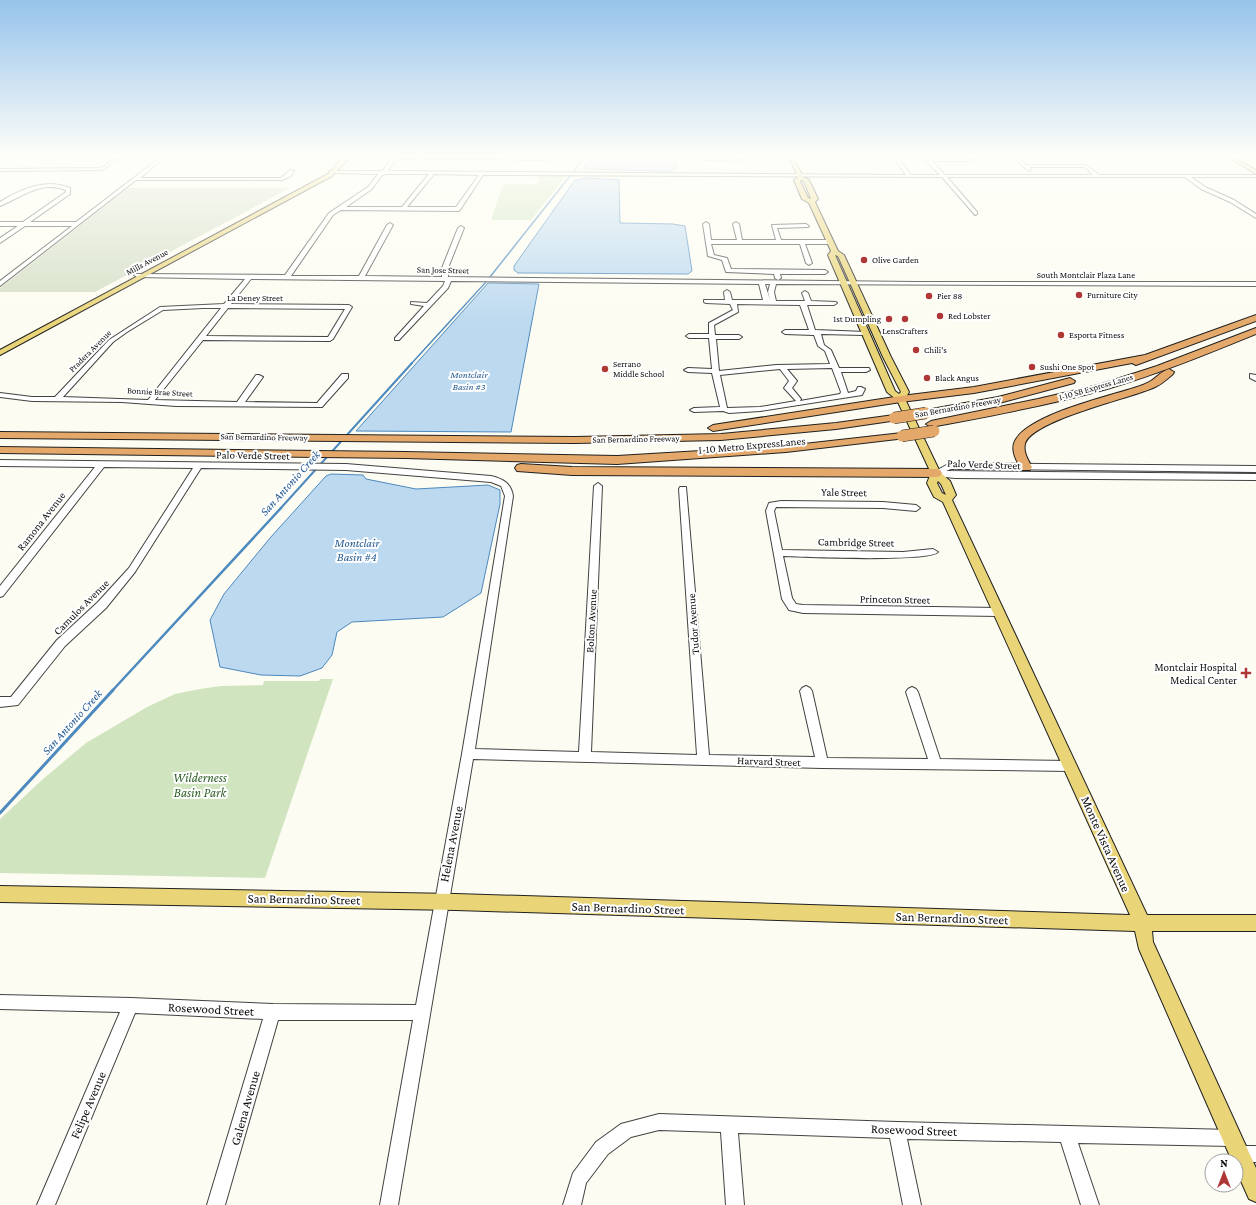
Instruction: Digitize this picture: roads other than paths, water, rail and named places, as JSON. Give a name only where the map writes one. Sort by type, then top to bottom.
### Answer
[{"type":"highway","name":"San Bernardino Freeway","points":[[0,435],[575,440],[728,436],[836,426],[926,413],[992,401],[1045,388],[1106,372],[1251,323],[1256,317]]},
{"type":"highway","name":"I-10 SB Express Lanes","points":[[1045,388],[1072,387],[1117,375],[1251,323]]},
{"type":"highway","name":"San Bernardino Freeway","points":[[0,450],[405,455],[574,460],[648,459],[729,454],[836,444],[900,432],[1050,408],[1088,398],[1169,372],[1256,337]]},
{"type":"highway","name":"I-10 SB Express Lanes","points":[[932,427],[1103,386],[1256,337]]},
{"type":"highway","points":[[645,439],[680,432],[732,426],[901,399],[974,390],[1145,358]]},
{"type":"highway","points":[[1026,467],[1020,456],[1019,445],[1025,435],[1033,429],[1056,418],[1153,384],[1169,372]]},
{"type":"highway","points":[[405,455],[434,461],[553,470],[936,473]]},
{"type":"main road","name":"Mills Avenue","points":[[0,348],[255,213]]},
{"type":"main road","name":"Monte Vista Avenue","points":[[817,213],[835,252],[841,255],[853,284],[905,392],[901,399]]},
{"type":"main road","name":"Monte Vista Avenue","points":[[835,252],[831,256],[864,333],[891,392],[901,399],[936,473],[932,483],[938,495],[948,500],[998,612],[1142,923],[1145,943],[1242,1149],[1256,1192]]},
{"type":"main road","name":"Mills Avenue","points":[[0,353],[140,275]]},
{"type":"main road","name":"San Bernardino Street","points":[[0,894],[441,902],[1142,923],[1256,923]]},
{"type":"street","points":[[0,241],[39,213]]},
{"type":"street","points":[[0,284],[91,213]]},
{"type":"street","points":[[286,278],[332,213]]},
{"type":"street","points":[[0,224],[77,224]]},
{"type":"street","points":[[706,224],[711,256],[725,259],[728,271],[825,272]]},
{"type":"street","points":[[736,224],[740,242]]},
{"type":"street","points":[[360,278],[390,225]]},
{"type":"street","points":[[779,242],[774,226],[806,226]]},
{"type":"street","points":[[397,339],[446,287],[447,279],[445,268],[461,228]]},
{"type":"street","points":[[708,242],[830,242]]},
{"type":"street","points":[[802,242],[809,263]]},
{"type":"street","points":[[776,272],[780,282]]},
{"type":"street","name":"San Jose Street","points":[[140,275],[843,284]]},
{"type":"street","points":[[150,402],[249,277]]},
{"type":"street","name":"San Jose Street","points":[[750,282],[773,285],[843,284]]},
{"type":"street","points":[[762,284],[766,302]]},
{"type":"street","name":"South Montclair Plaza Lane","points":[[843,284],[912,286],[916,284],[1256,284]]},
{"type":"street","points":[[773,285],[771,292],[774,302]]},
{"type":"street","points":[[727,292],[736,311]]},
{"type":"street","points":[[805,293],[806,303],[815,333],[822,346],[828,350],[845,392],[843,396]]},
{"type":"street","points":[[706,301],[834,303]]},
{"type":"street","points":[[717,302],[736,311]]},
{"type":"street","points":[[413,303],[428,305]]},
{"type":"street","name":"La Deney Street","points":[[162,308],[226,306],[349,307],[330,339],[201,338]]},
{"type":"street","name":"Pradera Avenue","points":[[56,400],[111,341],[162,308]]},
{"type":"street","points":[[726,410],[719,392],[715,372],[711,324],[736,311]]},
{"type":"street","points":[[785,332],[864,333]]},
{"type":"street","points":[[689,336],[739,337]]},
{"type":"street","points":[[782,367],[792,381],[788,388],[797,399]]},
{"type":"street","points":[[688,370],[715,372],[782,367],[836,371],[866,370]]},
{"type":"street","name":"Bonnie Brae Street","points":[[0,395],[19,398],[56,400],[106,400],[239,405],[319,405],[345,376]]},
{"type":"street","points":[[239,405],[259,377]]},
{"type":"street","points":[[694,410],[760,409],[859,393],[861,389]]},
{"type":"street","name":"Palo Verde Street","points":[[0,463],[346,467],[491,479],[505,484]]},
{"type":"street","name":"Ramona Avenue","points":[[0,593],[101,465]]},
{"type":"street","name":"Camulos Avenue","points":[[0,702],[14,702],[62,643],[102,605],[132,570],[198,466]]},
{"type":"street","name":"Palo Verde Street","points":[[936,473],[950,466],[1256,469]]},
{"type":"street","points":[[969,475],[996,471],[1024,471],[1027,470],[1026,467]]},
{"type":"street","name":"Palo Verde Street","points":[[936,473],[969,475],[1158,478],[1256,477]]},
{"type":"street","name":"Helena Avenue","points":[[389,1205],[468,754],[509,496],[509,489],[505,484]]},
{"type":"street","name":"Bolton Avenue","points":[[585,756],[598,486]]},
{"type":"street","name":"Tudor Avenue","points":[[682,489],[704,759]]},
{"type":"street","name":"Yale Street","points":[[778,553],[770,511],[772,505],[883,505],[916,508]]},
{"type":"street","name":"Cambridge Street","points":[[778,553],[903,555],[933,552]]},
{"type":"street","name":"Princeton Street","points":[[778,553],[787,599],[793,607],[803,610],[998,612]]},
{"type":"street","points":[[0,576],[13,577]]},
{"type":"street","points":[[806,691],[822,763]]},
{"type":"street","points":[[912,692],[936,765]]},
{"type":"street","name":"Harvard Street","points":[[468,754],[822,763],[1070,766]]},
{"type":"street","name":"Rosewood Street","points":[[0,1002],[131,1005],[273,1012],[422,1014]]},
{"type":"street","name":"Felipe Avenue","points":[[46,1205],[131,1005]]},
{"type":"street","name":"Galena Avenue","points":[[216,1205],[273,1012]]},
{"type":"street","name":"Rosewood Street","points":[[572,1205],[580,1180],[602,1148],[627,1130],[659,1122],[1067,1134],[1242,1149]]},
{"type":"street","points":[[729,1124],[735,1205]]},
{"type":"street","points":[[897,1130],[912,1205]]},
{"type":"street","points":[[1067,1134],[1090,1205]]},
{"type":"water","points":[[551,213],[620,213],[620,223],[673,224],[685,226],[692,271],[688,274],[518,273],[514,270],[514,266]]},
{"type":"water","name":"Montclair Basin #3","points":[[488,283],[539,284],[511,432],[356,431]]},
{"type":"water","name":"Montclair Basin #4","points":[[331,474],[363,475],[366,479],[416,489],[488,485],[500,490],[500,504],[481,593],[443,617],[352,622],[337,632],[332,655],[322,668],[300,676],[261,675],[220,667],[210,620],[224,594],[270,538],[326,476]]},
{"type":"waterway","name":"San Antonio Creek","points":[[411,364],[486,282],[540,213]]},
{"type":"waterway","name":"San Antonio Creek","points":[[280,509],[412,363]]},
{"type":"waterway","name":"San Antonio Creek","points":[[112,691],[281,508]]},
{"type":"waterway","name":"San Antonio Creek","points":[[0,813],[113,690]]},
{"type":"place","name":"Olive Garden","points":[[864,260]]},
{"type":"place","name":"Furniture City","points":[[1079,295]]},
{"type":"place","name":"Pier 88","points":[[929,296]]},
{"type":"place","name":"Red Lobster","points":[[940,316]]},
{"type":"place","name":"1st Dumpling","points":[[889,319]]},
{"type":"place","name":"LensCrafters","points":[[905,319]]},
{"type":"place","name":"Esporta Fitness","points":[[1061,335]]},
{"type":"place","name":"Chili's","points":[[916,350]]},
{"type":"place","name":"Sushi One Spot","points":[[1032,367]]},
{"type":"place","name":"Serrano Middle School","points":[[605,369]]},
{"type":"place","name":"Black Angus","points":[[927,378]]},
{"type":"place","name":"Montclair Hospital Medical Center","points":[[1246,673]]},
{"type":"park label","name":"Wilderness Basin Park","points":[[200,784]]}]
